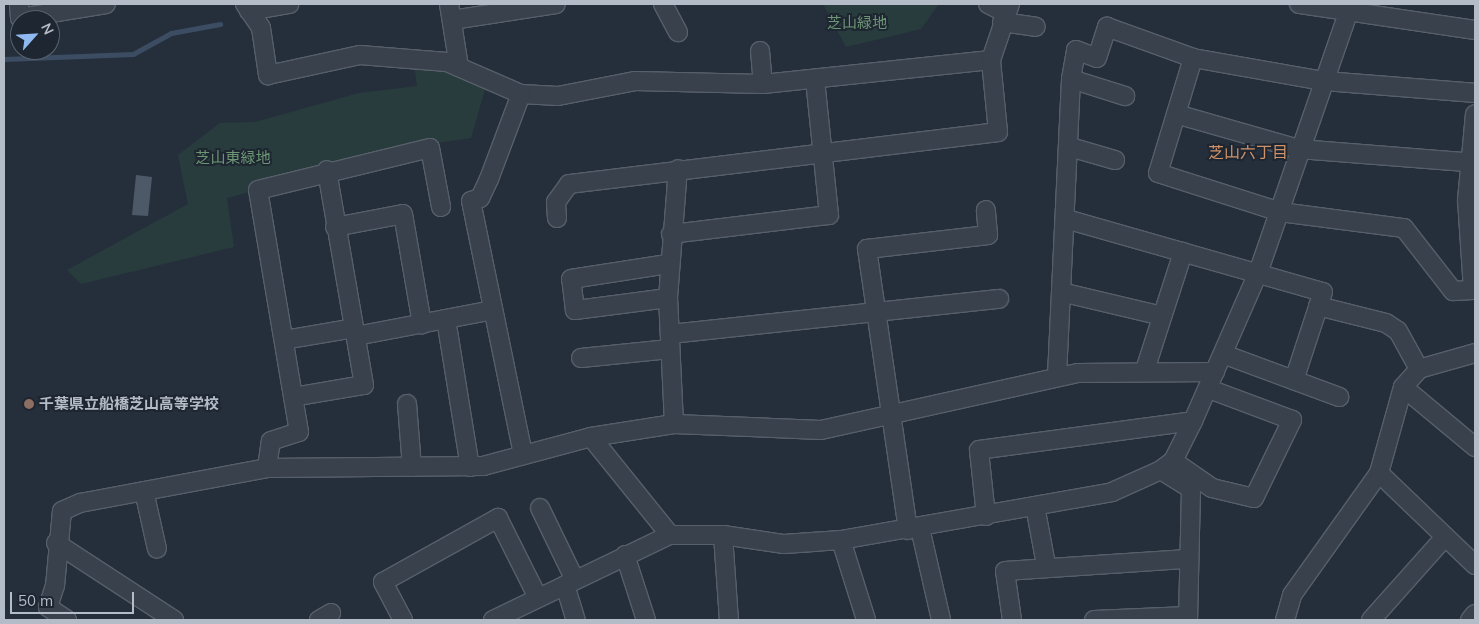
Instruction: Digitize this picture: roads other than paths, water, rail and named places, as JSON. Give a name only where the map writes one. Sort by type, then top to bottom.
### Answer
[{"type":"street","points":[[19,4],[20,18],[106,4]]},
{"type":"street","points":[[289,4],[247,8],[261,28],[268,75],[360,55],[446,62],[521,94],[558,96],[635,81],[763,84],[991,60]]},
{"type":"street","points":[[459,67],[450,12],[556,4]]},
{"type":"street","points":[[664,4],[678,32]]},
{"type":"street","points":[[988,4],[1036,27]]},
{"type":"street","points":[[1299,4],[1349,9],[1475,30]]},
{"type":"street","points":[[498,619],[670,534],[723,535],[784,544],[841,540],[914,529],[1112,492],[1167,465],[1209,389],[1258,272],[1349,9]]},
{"type":"street","points":[[557,218],[556,202],[570,184],[822,150],[998,132],[991,60],[1006,13]]},
{"type":"street","points":[[1056,376],[1070,147],[1071,78],[1076,50],[1097,58],[1107,27],[1193,58],[1324,81],[1475,93]]},
{"type":"street","points":[[760,51],[763,84]]},
{"type":"street","points":[[1193,58],[1158,173],[1280,212],[1404,228],[1454,291],[1473,290],[1467,200],[1472,163],[1475,114]]},
{"type":"street","points":[[1071,78],[1125,96]]},
{"type":"street","points":[[671,234],[828,215],[815,79]]},
{"type":"street","points":[[521,94],[490,179],[480,198],[471,201],[523,454]]},
{"type":"street","points":[[1176,114],[1299,149],[1472,163]]},
{"type":"street","points":[[1070,147],[1115,160]]},
{"type":"street","points":[[268,468],[271,441],[299,432],[258,190],[327,170],[430,148],[441,206]]},
{"type":"street","points":[[674,424],[668,264],[678,169]]},
{"type":"street","points":[[293,397],[364,385],[335,227],[327,170]]},
{"type":"street","points":[[941,620],[914,529],[867,249],[988,235],[986,210]]},
{"type":"street","points":[[335,227],[402,214],[422,324]]},
{"type":"street","points":[[1066,219],[1323,292],[1294,380]]},
{"type":"street","points":[[1145,370],[1183,252]]},
{"type":"street","points":[[668,264],[570,279],[575,310],[668,298]]},
{"type":"street","points":[[1062,292],[1162,316]]},
{"type":"street","points":[[581,358],[670,341],[877,312],[999,300]]},
{"type":"street","points":[[1318,306],[1386,323],[1398,332],[1419,369]]},
{"type":"street","points":[[284,340],[422,324],[493,310]]},
{"type":"street","points":[[446,319],[470,467]]},
{"type":"street","points":[[1285,620],[1297,588],[1378,473],[1403,387],[1419,369],[1475,353]]},
{"type":"street","points":[[1223,354],[1340,397]]},
{"type":"street","points":[[67,620],[48,614],[55,586],[56,543],[62,512],[80,503],[268,468],[470,467],[591,436],[674,424],[821,430],[894,417],[1056,376],[1145,370],[1215,372]]},
{"type":"street","points":[[1403,387],[1475,447]]},
{"type":"street","points":[[1167,465],[1212,488],[1254,498],[1292,420],[1209,389]]},
{"type":"street","points":[[407,404],[412,467]]},
{"type":"street","points":[[986,516],[979,450],[1193,421]]},
{"type":"street","points":[[591,436],[670,534]]},
{"type":"street","points":[[1094,620],[1188,618],[1190,489],[1167,465]]},
{"type":"street","points":[[1378,473],[1445,537],[1474,561]]},
{"type":"street","points":[[144,491],[157,549]]},
{"type":"street","points":[[1035,506],[1046,565]]},
{"type":"street","points":[[540,508],[570,583],[576,620]]},
{"type":"street","points":[[403,620],[383,582],[498,518],[538,598]]},
{"type":"street","points":[[723,535],[729,620]]},
{"type":"street","points":[[1371,620],[1445,537]]},
{"type":"street","points":[[841,540],[866,620]]},
{"type":"street","points":[[56,543],[174,620]]},
{"type":"street","points":[[625,555],[646,620]]},
{"type":"street","points":[[1012,620],[1005,571],[1046,565],[1188,559]]},
{"type":"street","points":[[1470,620],[1475,614]]},
{"type":"waterway","points":[[4,59],[133,54],[171,33],[220,24]]},
{"type":"place","name":"千葉県立船橋芝山高等学校","points":[[29,404]]},
{"type":"district","name":"芝山六丁目","points":[[1248,152]]},
{"type":"park label","name":"芝山緑地","points":[[857,23]]},
{"type":"park label","name":"芝山東緑地","points":[[233,158]]}]
